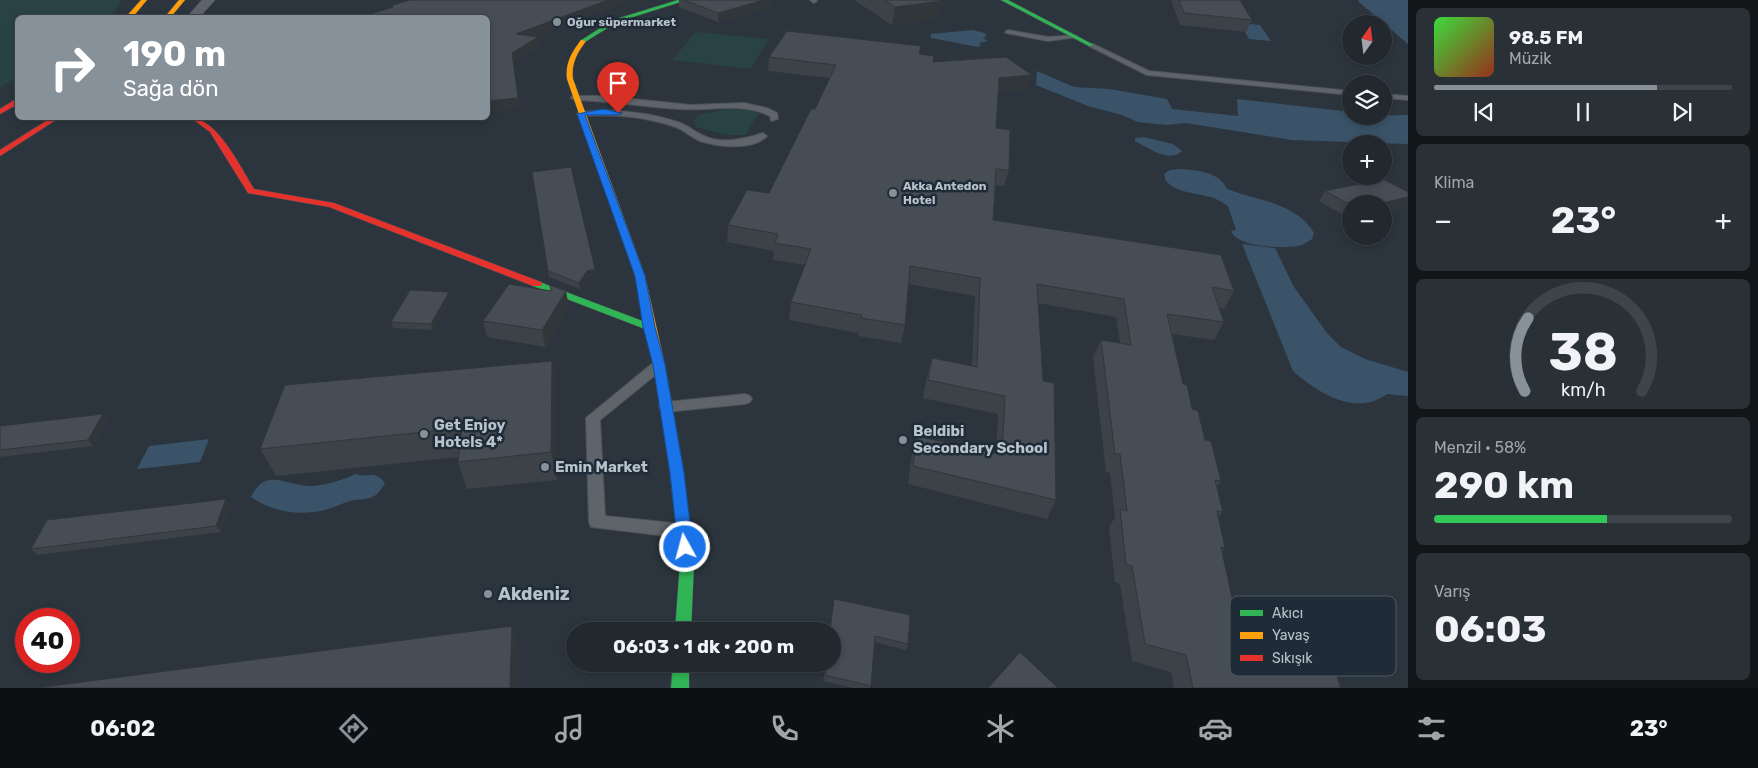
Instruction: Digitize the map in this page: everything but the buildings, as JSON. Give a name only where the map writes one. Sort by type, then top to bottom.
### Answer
[{"type":"main road","points":[[131,15],[144,0]]},
{"type":"main road","points":[[170,15],[182,0]]},
{"type":"main road","points":[[684,0],[623,17],[595,32],[575,50],[568,68],[575,98],[640,276],[649,327],[659,365],[687,563],[684,622]]},
{"type":"main road","points":[[1004,0],[1091,45]]},
{"type":"main road","points":[[0,112],[15,102]]},
{"type":"main road","points":[[0,154],[53,120]]},
{"type":"main road","points":[[197,120],[213,131],[251,191],[331,205],[649,327]]},
{"type":"main road","points":[[680,688],[681,672]]},
{"type":"street","points":[[195,15],[209,0]]},
{"type":"lane","points":[[1008,32],[1048,39],[1075,37]]},
{"type":"lane","points":[[1091,45],[1147,72],[1342,92]]},
{"type":"lane","points":[[1392,97],[1408,98]]},
{"type":"lane","points":[[575,98],[601,98],[692,107],[733,104],[760,107],[774,115],[774,119]]},
{"type":"lane","points":[[581,114],[603,112],[633,115],[678,124],[702,139],[733,143],[760,139],[763,136]]},
{"type":"lane","points":[[659,365],[593,418],[597,522],[683,531]]},
{"type":"lane","points":[[666,407],[745,399]]},
{"type":"green space","points":[[0,0],[122,0],[114,13],[110,15],[15,15],[15,78],[0,88]]},
{"type":"green space","points":[[696,32],[769,39],[750,69],[672,60]]},
{"type":"green space","points":[[728,109],[754,110],[758,114],[745,135],[728,135],[696,127],[694,121],[698,115]]},
{"type":"water","points":[[1358,0],[1408,0],[1408,44],[1392,30],[1392,15],[1374,15]]},
{"type":"water","points":[[1240,23],[1260,25],[1271,41],[1249,39]]},
{"type":"water","points":[[972,30],[985,33],[986,36],[983,38],[988,41],[979,43],[981,45],[978,47],[931,38],[931,34]]},
{"type":"water","points":[[1037,71],[1074,87],[1109,89],[1167,99],[1172,109],[1238,116],[1237,99],[1342,111],[1342,125],[1392,125],[1392,115],[1408,115],[1408,144],[1392,143],[1392,135],[1342,135],[1342,142],[1292,140],[1186,123],[1166,125],[1138,122],[1122,115],[1088,106],[1036,85]]},
{"type":"water","points":[[1143,137],[1173,144],[1182,151],[1177,155],[1171,156],[1158,153],[1135,141],[1135,138]]},
{"type":"water","points":[[1181,169],[1213,175],[1224,183],[1227,189],[1286,209],[1306,223],[1314,233],[1312,239],[1300,246],[1291,247],[1261,246],[1242,241],[1231,231],[1236,230],[1228,206],[1212,198],[1176,188],[1166,181],[1164,174],[1170,170]]},
{"type":"water","points":[[1242,244],[1275,248],[1294,287],[1327,333],[1341,347],[1365,359],[1408,372],[1408,396],[1387,394],[1375,401],[1350,403],[1326,394],[1293,371]]},
{"type":"water","points":[[209,439],[200,462],[137,469],[149,446]]},
{"type":"water","points":[[356,474],[374,475],[385,483],[378,493],[370,498],[350,501],[315,512],[305,513],[277,509],[251,497],[257,487],[271,480],[314,486]]},
{"type":"traffic: fast","points":[[583,41],[615,21],[684,0]]},
{"type":"traffic: fast","points":[[1004,0],[1091,45]]},
{"type":"traffic: fast","points":[[537,284],[649,327]]},
{"type":"traffic: fast","points":[[660,370],[677,473],[687,563],[684,622]]},
{"type":"traffic: fast","points":[[680,688],[681,672]]},
{"type":"traffic: slow","points":[[131,15],[144,0]]},
{"type":"traffic: slow","points":[[170,15],[182,0]]},
{"type":"traffic: slow","points":[[583,41],[572,59],[570,79],[640,276],[660,370]]},
{"type":"traffic: jam","points":[[0,112],[15,102]]},
{"type":"traffic: jam","points":[[0,154],[52,120]]},
{"type":"traffic: jam","points":[[197,120],[213,131],[251,191],[331,205],[537,284]]},
{"type":"place","name":"Oğur süpermarket","points":[[557,22]]},
{"type":"place","name":"Akka Antedon Hotel","points":[[893,193]]},
{"type":"place","name":"Get Enjoy Hotels 4*","points":[[424,434]]},
{"type":"place","name":"Beldibi Secondary School","points":[[903,440]]},
{"type":"place","name":"Emin Market","points":[[545,467]]},
{"type":"place","name":"Akdeniz","points":[[488,594]]},
{"type":"route","points":[[618,113],[581,114],[640,276],[649,327],[659,365],[677,473],[685,547]]}]
